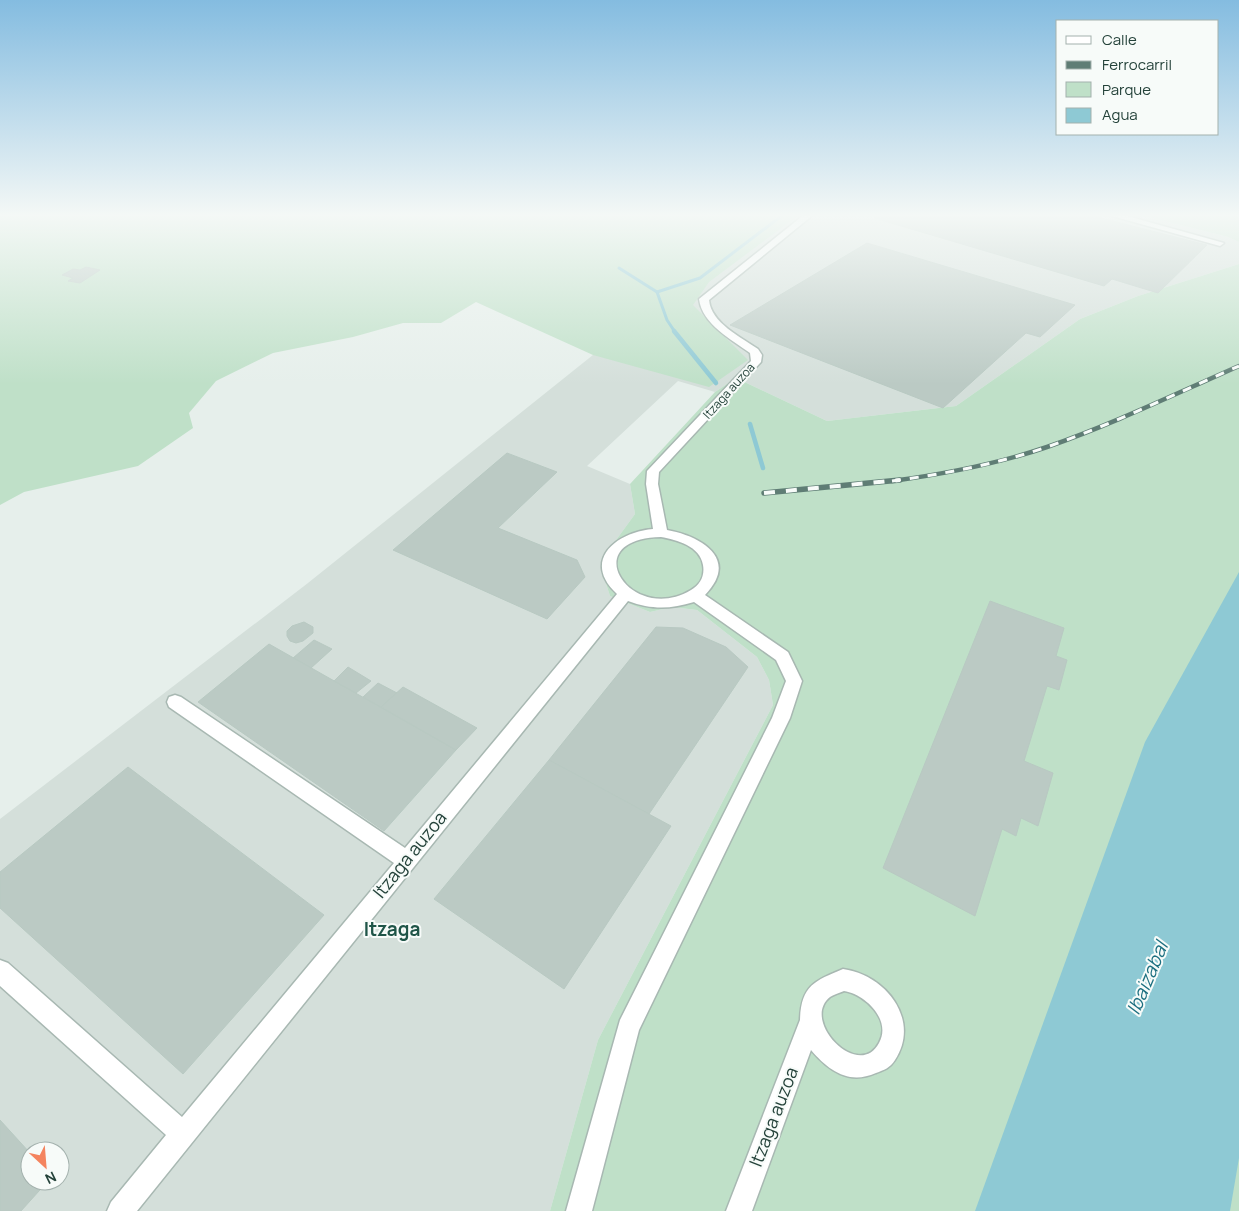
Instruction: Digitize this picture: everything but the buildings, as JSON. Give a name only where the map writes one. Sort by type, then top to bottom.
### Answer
[{"type":"street","name":"Itzaga auzoa","points":[[661,533],[652,484],[653,471],[756,362],[757,355],[754,351],[707,313],[703,305],[704,299],[740,271]]},
{"type":"street","points":[[661,533],[678,535],[692,541],[704,550],[710,561],[711,573],[706,585],[695,595],[668,603],[653,603],[639,600],[626,594],[616,585],[610,574],[609,564],[612,553],[620,544],[632,538],[646,534],[661,533]]},
{"type":"street","name":"Itzaga auzoa","points":[[120,1211],[626,594]]},
{"type":"street","points":[[579,1211],[628,1028],[781,718],[794,681],[782,656],[695,595]]},
{"type":"street","points":[[175,702],[406,860]]},
{"type":"street","points":[[0,971],[184,1135]]},
{"type":"street","name":"Itzaga auzoa","points":[[739,1211],[810,1023]]},
{"type":"shaded area","points":[[698,271],[1218,271],[1138,296],[1080,319],[956,406],[827,421],[736,378],[715,392],[678,381],[587,466],[630,484],[635,514],[603,558],[601,568],[610,596],[650,612],[672,607],[697,610],[757,657],[769,680],[773,705],[598,1040],[550,1211],[0,1211],[0,819],[308,583]]},
{"type":"green space","points":[[0,271],[724,271],[709,282],[693,305],[748,360],[709,387],[593,355],[476,302],[441,323],[403,323],[353,337],[273,353],[216,381],[189,413],[193,428],[138,466],[24,492],[0,505]]},
{"type":"green space","points":[[1218,271],[1239,271],[1239,1211],[550,1211],[598,1040],[773,705],[769,680],[757,657],[697,610],[672,607],[650,612],[610,596],[601,568],[603,558],[635,514],[630,484],[715,392],[736,378],[827,421],[956,406],[1080,319],[1138,296]]},
{"type":"water","name":"Ibaizabal","points":[[1239,572],[1239,1158],[1230,1211],[975,1211],[1145,742]]},
{"type":"waterway","points":[[623,271],[657,292]]},
{"type":"waterway","points":[[657,292],[700,278],[710,271]]},
{"type":"waterway","points":[[657,292],[667,320],[675,332]]},
{"type":"waterway","points":[[674,331],[716,383]]},
{"type":"waterway","points":[[750,424],[763,468]]},
{"type":"railway","points":[[896,480],[970,468],[1047,447],[1120,419],[1239,366]]},
{"type":"railway","points":[[764,493],[896,480]]},
{"type":"railway","points":[[892,481],[896,480]]},
{"type":"district","name":"Itzaga","points":[[392,929]]}]
